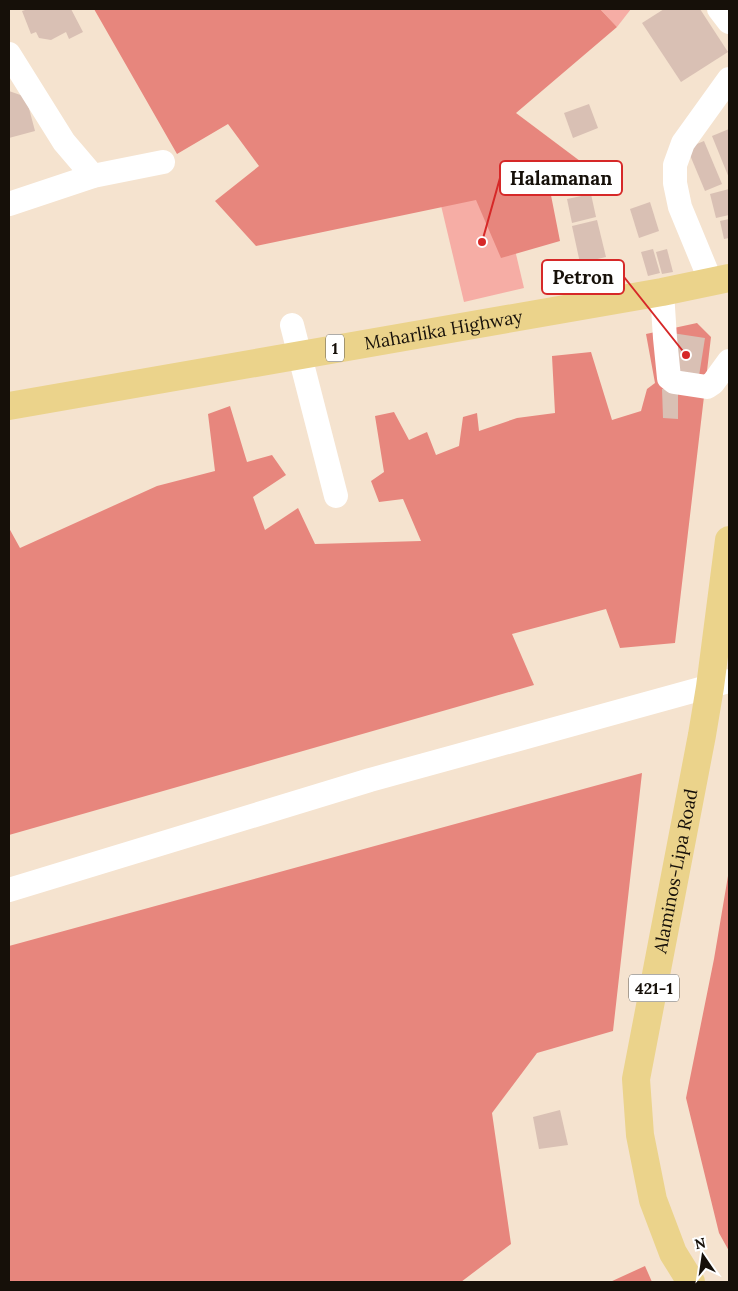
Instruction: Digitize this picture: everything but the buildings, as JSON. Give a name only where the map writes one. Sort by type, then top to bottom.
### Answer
[{"type":"main road","name":"Maharlika Highway","points":[[9,406],[662,292],[720,280]]},
{"type":"main road","name":"Alaminos-Lipa Road","points":[[691,1282],[673,1253],[654,1200],[640,1135],[636,1079],[720,684],[729,540]]},
{"type":"street","points":[[718,9],[729,22]]},
{"type":"street","points":[[12,66],[64,142],[93,176]]},
{"type":"street","points":[[720,280],[680,206],[675,182],[675,165],[683,143],[729,79]]},
{"type":"street","points":[[9,204],[93,176],[163,162]]},
{"type":"street","points":[[662,292],[669,378],[674,382],[708,387],[714,383],[729,361]]},
{"type":"street","points":[[292,325],[336,496]]},
{"type":"street","points":[[9,890],[370,780],[720,684]]},
{"type":"shaded area","points":[[94,9],[600,9],[617,27],[516,113],[588,167],[547,175],[560,241],[501,258],[476,200],[256,246],[215,201],[259,166],[228,124],[177,154]]},
{"type":"shaded area","points":[[600,9],[631,9],[617,27]]},
{"type":"shaded area","points":[[499,182],[524,288],[464,302],[439,197]]},
{"type":"shaded area","points":[[697,323],[711,337],[675,643],[620,648],[606,609],[512,634],[534,685],[9,835],[9,528],[20,548],[157,486],[215,471],[208,414],[230,406],[247,462],[272,455],[286,475],[253,497],[265,530],[298,508],[315,544],[421,541],[403,499],[379,502],[371,481],[384,472],[375,416],[394,412],[409,440],[427,432],[436,455],[459,446],[463,417],[477,413],[479,431],[517,418],[555,413],[552,356],[591,352],[612,420],[641,411],[647,389],[655,383],[646,334]]},
{"type":"shaded area","points":[[642,773],[613,1031],[537,1053],[492,1113],[511,1244],[461,1282],[9,1282],[9,946]]},
{"type":"shaded area","points":[[729,870],[729,1251],[719,1233],[686,1098],[714,959]]},
{"type":"shaded area","points":[[645,1266],[652,1282],[610,1282]]},
{"type":"place","name":"Halamanan","points":[[482,242]]},
{"type":"place","name":"Petron","points":[[686,355]]}]
